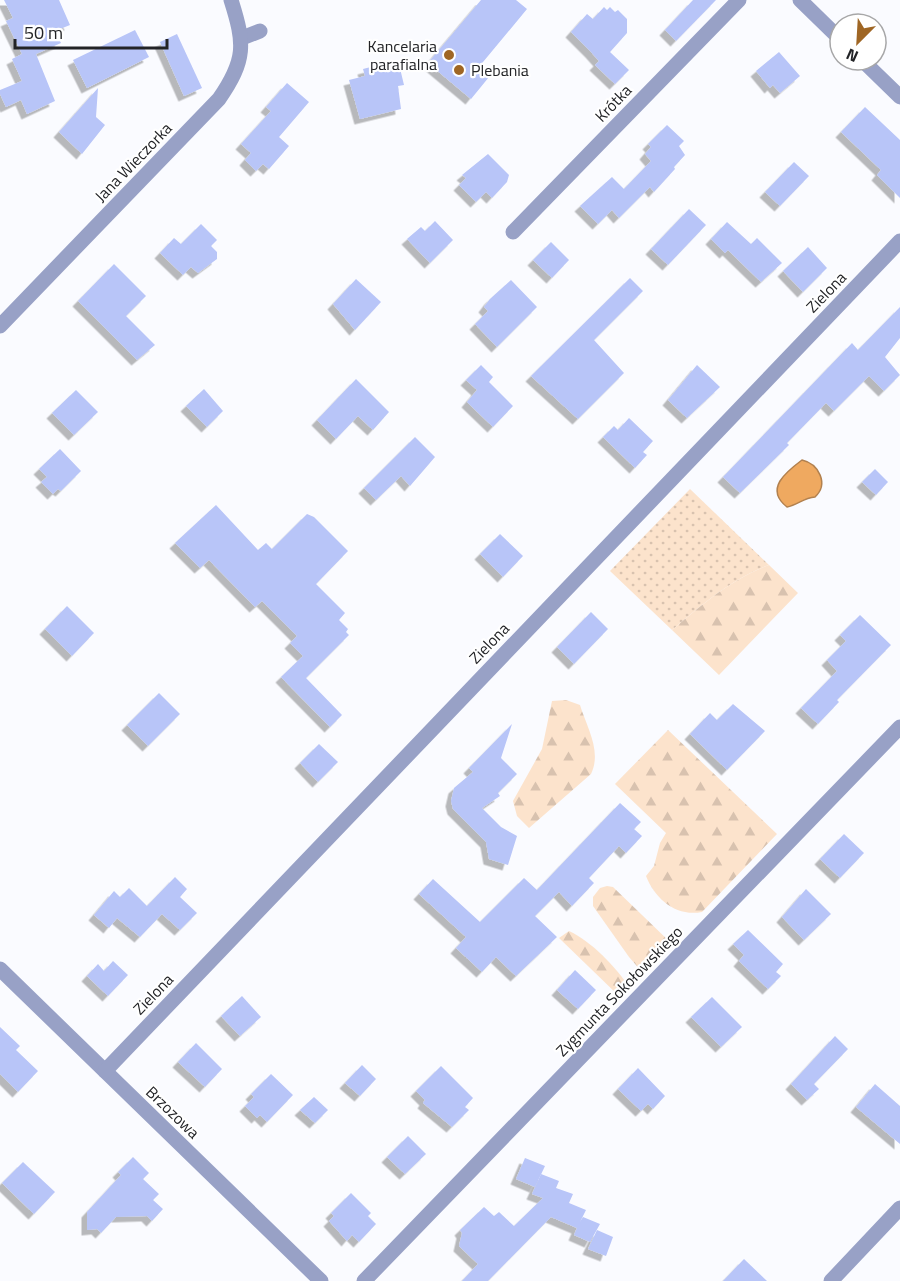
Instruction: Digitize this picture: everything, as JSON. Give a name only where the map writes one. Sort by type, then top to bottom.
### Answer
[{"type":"street","name":"Jana Wieczorka","points":[[0,326],[219,99],[237,71],[242,38],[231,0]]},
{"type":"street","name":"Krótka","points":[[513,232],[739,0]]},
{"type":"street","points":[[800,0],[828,27]]},
{"type":"street","points":[[242,38],[260,31]]},
{"type":"street","points":[[874,72],[900,97]]},
{"type":"street","name":"Zielona","points":[[105,1071],[900,241]]},
{"type":"street","name":"Zygmunta Sokołowskiego","points":[[364,1281],[900,727]]},
{"type":"street","name":"Brzozowa","points":[[0,969],[321,1281]]},
{"type":"street","points":[[831,1281],[900,1208]]},
{"type":"green space","points":[[690,489],[769,565],[730,585],[672,630],[610,571]]},
{"type":"green space","points":[[769,565],[798,593],[719,675],[672,630],[730,585]]},
{"type":"green space","points":[[566,700],[580,705],[594,748],[594,765],[591,774],[529,828],[517,816],[513,801],[542,749],[552,701]]},
{"type":"green space","points":[[668,730],[777,834],[702,912],[692,913],[675,909],[655,892],[646,876],[654,866],[660,843],[666,833],[615,784]]},
{"type":"green space","points":[[613,887],[671,943],[643,973],[593,906],[593,897],[600,888]]},
{"type":"green space","points":[[569,931],[594,948],[624,979],[629,987],[620,997],[559,938]]},
{"type":"shaded area","points":[[802,460],[817,470],[822,481],[821,486],[815,497],[787,507],[777,494],[777,487],[784,475]]},
{"type":"building","points":[[4,0],[59,0],[70,25],[55,31],[61,43],[36,54],[55,101],[27,114],[21,100],[6,107],[0,94],[0,90],[22,81],[12,59],[22,54],[6,21],[13,18]]},
{"type":"building","points":[[481,0],[516,0],[527,9],[478,68],[489,77],[471,99],[428,63]]},
{"type":"building","points":[[693,0],[716,0],[676,41],[665,30]]},
{"type":"building","points":[[604,7],[607,10],[610,7],[615,12],[618,10],[627,19],[627,33],[610,52],[629,70],[615,84],[595,65],[599,61],[571,32],[587,14],[593,19]]},
{"type":"building","points":[[135,30],[149,57],[87,88],[73,60]]},
{"type":"building","points":[[177,34],[202,88],[184,96],[160,42]]},
{"type":"building","points":[[779,52],[800,76],[780,93],[773,85],[770,88],[756,71]]},
{"type":"building","points":[[398,60],[404,85],[398,86],[401,109],[360,119],[349,80],[365,76],[363,69]]},
{"type":"building","points":[[287,83],[309,102],[279,137],[289,146],[269,169],[263,164],[256,171],[245,160],[251,153],[241,144],[271,111],[266,107]]},
{"type":"building","points":[[98,88],[96,117],[105,125],[82,154],[59,132]]},
{"type":"building","points":[[865,107],[900,140],[900,198],[877,175],[881,170],[841,132]]},
{"type":"building","points":[[667,125],[684,141],[679,146],[685,155],[654,192],[650,187],[619,218],[612,210],[598,224],[580,206],[612,177],[624,189],[651,161],[645,154],[651,147],[648,144]]},
{"type":"building","points":[[488,154],[509,175],[507,182],[492,198],[486,192],[476,202],[459,185],[466,178],[462,175]]},
{"type":"building","points":[[794,162],[809,176],[780,206],[765,192]]},
{"type":"building","points":[[689,209],[706,225],[668,265],[651,249]]},
{"type":"building","points":[[435,221],[453,240],[430,263],[407,239],[421,227],[425,231]]},
{"type":"building","points":[[727,222],[751,244],[757,238],[782,263],[761,282],[728,250],[725,253],[711,239]]},
{"type":"building","points":[[201,224],[217,240],[211,246],[217,252],[217,259],[198,273],[191,267],[183,275],[160,253],[174,238],[181,244]]},
{"type":"building","points":[[551,242],[569,260],[552,278],[533,260]]},
{"type":"building","points":[[808,247],[827,268],[803,292],[783,271]]},
{"type":"building","points":[[114,264],[146,296],[126,316],[155,345],[137,360],[78,301]]},
{"type":"building","points":[[630,278],[643,291],[594,340],[624,373],[578,419],[531,376]]},
{"type":"building","points":[[356,279],[381,302],[355,330],[333,304]]},
{"type":"building","points":[[511,280],[537,307],[497,347],[475,324],[488,311],[484,307],[490,299]]},
{"type":"building","points":[[900,307],[900,338],[885,357],[900,375],[884,391],[869,376],[834,411],[826,403],[787,443],[789,445],[740,493],[723,477],[852,343],[858,350]]},
{"type":"building","points":[[481,365],[493,377],[489,382],[513,406],[493,427],[467,402],[477,390],[466,380]]},
{"type":"building","points":[[697,365],[720,387],[687,418],[668,400]]},
{"type":"building","points":[[356,379],[389,412],[373,430],[358,416],[336,439],[317,420]]},
{"type":"building","points":[[204,389],[223,411],[207,427],[186,406]]},
{"type":"building","points":[[76,390],[98,412],[74,435],[52,413]]},
{"type":"building","points":[[629,418],[653,441],[643,452],[647,455],[635,468],[603,437],[614,426],[618,430]]},
{"type":"building","points":[[415,437],[435,457],[410,486],[401,476],[376,500],[364,488]]},
{"type":"building","points":[[60,449],[81,471],[61,491],[58,489],[53,494],[41,482],[47,477],[39,469]]},
{"type":"building","points":[[875,469],[888,482],[876,495],[862,482]]},
{"type":"building","points":[[216,505],[258,550],[266,543],[272,549],[307,514],[314,517],[348,551],[316,584],[345,613],[339,620],[348,629],[346,632],[349,635],[306,678],[342,715],[330,727],[281,677],[303,656],[290,643],[297,636],[262,601],[255,607],[209,560],[200,568],[175,543]]},
{"type":"building","points":[[500,534],[523,556],[503,577],[480,554]]},
{"type":"building","points":[[67,606],[94,633],[72,656],[45,629]]},
{"type":"building","points":[[591,612],[608,629],[574,664],[557,647]]},
{"type":"building","points":[[860,615],[891,645],[837,700],[839,702],[818,724],[801,708],[837,671],[827,660],[846,641],[840,635]]},
{"type":"building","points":[[159,693],[180,714],[148,746],[127,725]]},
{"type":"building","points":[[733,704],[765,731],[727,770],[690,734],[710,713],[717,720]]},
{"type":"building","points":[[512,724],[501,758],[517,774],[498,793],[500,796],[482,808],[501,827],[517,836],[508,865],[489,859],[486,842],[453,809],[451,801],[454,788],[473,772],[469,768]]},
{"type":"building","points":[[319,744],[338,762],[318,782],[300,763]]},
{"type":"building","points":[[620,803],[641,822],[634,829],[642,836],[626,853],[619,846],[589,878],[594,883],[572,906],[559,892],[535,916],[557,937],[516,976],[496,957],[482,972],[456,948],[466,937],[419,894],[433,879],[480,922],[524,878],[537,890]]},
{"type":"building","points":[[844,834],[864,853],[840,878],[820,859]]},
{"type":"building","points":[[175,877],[187,889],[180,897],[197,913],[180,930],[162,914],[140,937],[117,918],[109,928],[94,915],[114,891],[120,897],[129,888],[147,906]]},
{"type":"building","points":[[806,889],[831,914],[804,940],[782,917]]},
{"type":"building","points":[[748,930],[783,964],[776,972],[781,976],[768,989],[739,961],[744,955],[733,944]]},
{"type":"building","points":[[113,961],[128,975],[108,996],[87,976],[98,964],[104,971]]},
{"type":"building","points":[[575,970],[596,990],[578,1009],[557,990]]},
{"type":"building","points":[[242,996],[261,1017],[240,1036],[221,1016]]},
{"type":"building","points":[[712,997],[742,1027],[721,1047],[691,1017]]},
{"type":"building","points":[[0,1027],[20,1046],[16,1050],[38,1071],[18,1092],[0,1074]]},
{"type":"building","points":[[835,1036],[848,1049],[814,1084],[819,1089],[807,1100],[791,1084]]},
{"type":"building","points":[[196,1043],[222,1069],[205,1087],[178,1062]]},
{"type":"building","points":[[362,1065],[376,1079],[360,1096],[345,1083]]},
{"type":"building","points":[[441,1066],[473,1098],[465,1107],[469,1110],[452,1127],[423,1103],[425,1100],[416,1091]]},
{"type":"building","points":[[638,1068],[665,1096],[653,1109],[648,1104],[641,1111],[618,1089]]},
{"type":"building","points":[[271,1074],[293,1095],[267,1122],[260,1115],[257,1118],[245,1106],[254,1097],[251,1094]]},
{"type":"building","points":[[875,1084],[900,1106],[900,1144],[856,1107]]},
{"type":"building","points":[[314,1097],[328,1110],[315,1123],[300,1110]]},
{"type":"building","points":[[408,1136],[426,1154],[405,1174],[387,1157]]},
{"type":"building","points":[[133,1157],[149,1173],[143,1179],[159,1194],[153,1200],[163,1209],[152,1221],[147,1216],[116,1217],[101,1233],[97,1229],[87,1230],[87,1212],[121,1175],[118,1172]]},
{"type":"building","points":[[525,1158],[545,1166],[535,1187],[516,1179]]},
{"type":"building","points":[[23,1162],[55,1192],[34,1214],[2,1183]]},
{"type":"building","points":[[541,1174],[559,1181],[556,1188],[573,1194],[569,1203],[586,1210],[580,1222],[583,1217],[600,1224],[590,1242],[574,1235],[577,1228],[551,1217],[488,1281],[462,1281],[478,1264],[459,1246],[462,1233],[460,1230],[484,1207],[494,1216],[499,1212],[514,1226],[543,1198],[532,1194]]},
{"type":"building","points":[[351,1193],[371,1213],[368,1216],[376,1224],[359,1242],[352,1235],[347,1241],[329,1221],[334,1216],[331,1213]]},
{"type":"building","points":[[597,1230],[613,1237],[606,1256],[588,1249]]},
{"type":"building","points":[[744,1259],[767,1281],[723,1281]]},
{"type":"place","name":"Kancelaria parafialna","points":[[449,55]]},
{"type":"place","name":"Plebania","points":[[459,70]]}]
